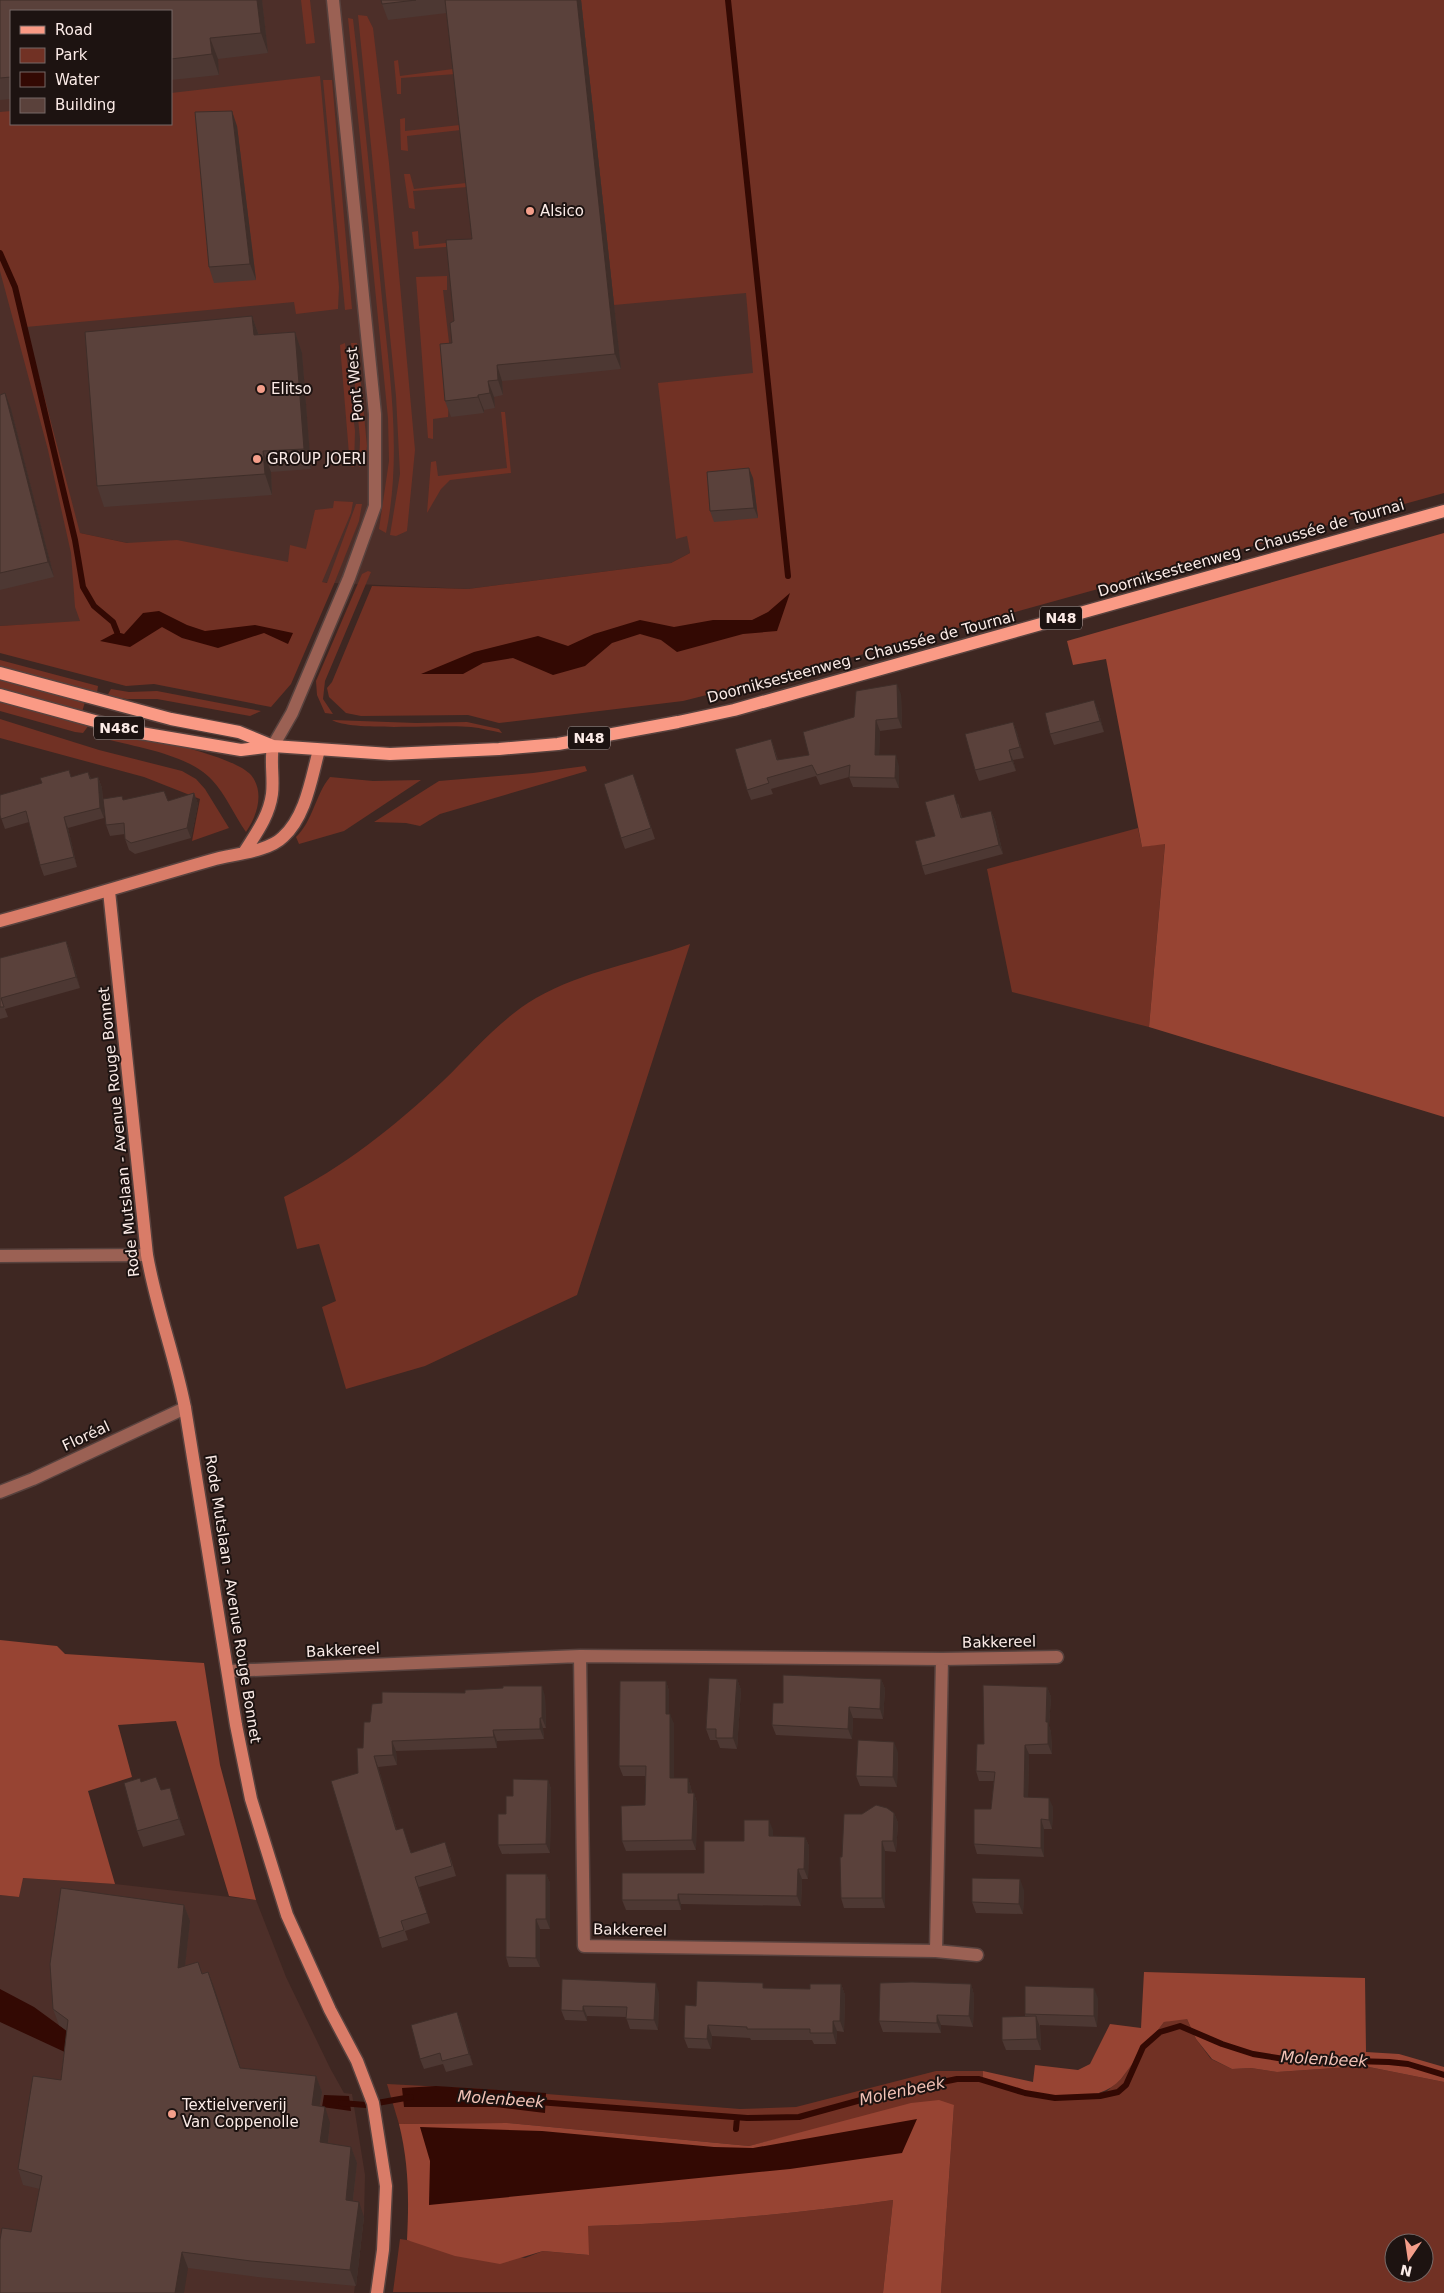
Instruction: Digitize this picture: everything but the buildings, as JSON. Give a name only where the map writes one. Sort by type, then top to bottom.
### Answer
[{"type":"main road","name":"Doorniksesteenweg - Chaussée de Tournai","points":[[0,695],[135,732],[241,750],[273,746],[390,754],[558,744],[734,710],[1444,511]]},
{"type":"main road","name":"Doorniksesteenweg - Chaussée de Tournai","points":[[0,673],[172,719],[239,732],[273,746]]},
{"type":"street","name":"Pont West","points":[[273,746],[295,706],[349,578],[375,506],[375,414],[333,0]]},
{"type":"street","points":[[245,851],[269,809],[272,792],[271,759],[273,746]]},
{"type":"street","points":[[0,921],[245,851],[269,847],[282,838],[291,828],[303,806],[318,750]]},
{"type":"street","name":"Rode Mutslaan - Avenue Rouge Bonnet","points":[[110,891],[147,1255],[159,1312],[179,1377],[185,1408],[228,1672],[251,1799],[276,1883],[302,1950],[357,2061],[377,2118],[386,2194],[384,2250],[377,2293]]},
{"type":"street","points":[[0,1256],[147,1255]]},
{"type":"street","name":"Floréal","points":[[0,1492],[33,1479],[185,1408]]},
{"type":"street","name":"Bakkereel","points":[[580,1656],[584,1946],[936,1951],[977,1955]]},
{"type":"street","name":"Bakkereel","points":[[228,1672],[580,1656],[942,1660],[1057,1657]]},
{"type":"street","name":"Bakkereel","points":[[936,1951],[942,1660]]},
{"type":"shaded area","points":[[0,0],[725,0],[767,382],[670,391],[690,553],[671,563],[468,589],[312,582],[80,533],[94,621],[0,626]]},
{"type":"shaded area","points":[[1444,533],[1444,1117],[1149,1027],[1165,844],[1142,847],[1106,659],[1073,665],[1067,641]]},
{"type":"shaded area","points":[[0,1640],[57,1646],[65,1654],[204,1663],[220,1765],[256,1900],[229,1896],[176,1721],[118,1725],[132,1777],[88,1791],[115,1884],[23,1878],[19,1897],[0,1895]]},
{"type":"shaded area","name":"Textielververij Van Coppenolle","points":[[22,1878],[115,1884],[256,1900],[286,1977],[330,2068],[344,2093],[352,2094],[365,2175],[364,2217],[354,2293],[0,2293],[0,1895],[19,1897]]},
{"type":"shaded area","points":[[1144,1972],[1365,1978],[1366,2052],[1399,2054],[1444,2067],[1444,2082],[1364,2066],[1277,2072],[1251,2068],[1232,2069],[1212,2059],[1196,2039],[1187,2019],[1164,2022],[1121,2079],[1108,2089],[1092,2095],[1074,2097],[1055,2096],[1016,2090],[983,2081],[983,2071],[1033,2082],[1035,2065],[1078,2070],[1090,2064],[1110,2024],[1141,2028]]},
{"type":"shaded area","points":[[939,2100],[954,2105],[941,2293],[883,2293],[893,2200],[741,2218],[588,2226],[589,2255],[543,2251],[500,2264],[455,2256],[407,2240],[408,2211],[405,2153],[399,2124],[507,2123],[749,2146],[911,2103]]},
{"type":"green space","points":[[301,0],[310,0],[315,43],[306,44]]},
{"type":"green space","points":[[581,0],[1444,0],[1444,493],[817,667],[683,701],[499,723],[468,715],[361,716],[346,713],[329,697],[327,688],[332,682],[372,586],[468,589],[671,563],[690,553],[687,536],[676,539],[658,383],[753,373],[746,293],[614,305]]},
{"type":"green space","points":[[451,12],[477,245],[414,249],[412,232],[418,231],[419,246],[472,240],[468,187],[413,191],[415,209],[409,208],[404,174],[410,174],[414,189],[466,183],[461,130],[407,136],[408,151],[401,150],[400,119],[405,118],[405,131],[460,125],[456,74],[401,78],[401,94],[397,94],[394,61],[398,60],[400,76],[453,69],[447,13]]},
{"type":"green space","points":[[358,15],[367,16],[373,28],[389,163],[415,450],[407,531],[396,536],[390,535],[400,474],[396,396]]},
{"type":"green space","points":[[348,18],[353,19],[391,387],[394,446],[391,504],[386,533],[379,529],[389,461],[388,418]]},
{"type":"green space","points":[[320,76],[339,287],[338,309],[296,314],[294,302],[26,327],[80,533],[127,543],[177,540],[288,562],[290,545],[306,549],[315,510],[333,508],[334,501],[353,502],[351,513],[322,582],[327,583],[356,504],[362,504],[359,521],[291,684],[271,707],[154,684],[126,686],[0,653],[0,626],[80,621],[75,607],[71,553],[48,450],[0,271],[0,112],[10,111],[10,125],[172,125],[172,93]]},
{"type":"green space","points":[[323,80],[332,80],[352,309],[345,310]]},
{"type":"green space","points":[[447,276],[447,290],[443,290],[451,360],[448,417],[433,419],[433,439],[428,438],[416,277]]},
{"type":"green space","points":[[345,343],[355,431],[354,467],[350,466],[340,345]]},
{"type":"green space","points":[[351,343],[357,343],[367,446],[365,464],[359,467],[360,439]]},
{"type":"green space","points":[[501,412],[505,412],[511,473],[450,480],[441,489],[427,513],[431,462],[436,461],[438,476],[507,468]]},
{"type":"green space","points":[[368,571],[371,572],[325,681],[323,699],[333,714],[325,713],[317,695],[316,681],[362,574]]},
{"type":"green space","points":[[0,660],[98,686],[97,693],[0,668]]},
{"type":"green space","points":[[0,680],[85,702],[82,712],[0,690]]},
{"type":"green space","points":[[111,689],[129,692],[157,691],[261,711],[250,716],[157,699],[127,699],[107,696]]},
{"type":"green space","points":[[0,702],[89,725],[83,733],[75,732],[0,711]]},
{"type":"green space","points":[[0,719],[99,750],[182,771],[196,779],[205,789],[229,828],[192,841],[200,799],[144,777],[0,738]]},
{"type":"green space","points":[[332,720],[416,723],[467,722],[499,729],[502,733],[475,727],[458,726],[358,726]]},
{"type":"green space","points":[[98,728],[202,752],[240,767],[251,775],[258,789],[258,804],[246,832],[222,792],[202,771],[160,753],[102,738],[98,734]]},
{"type":"green space","points":[[585,766],[587,771],[440,814],[420,826],[406,823],[374,822],[439,781],[533,773]]},
{"type":"green space","points":[[330,777],[373,781],[421,780],[344,831],[299,844],[296,837],[302,831]]},
{"type":"green space","points":[[1138,828],[1142,847],[1165,843],[1149,1027],[1012,992],[987,869]]},
{"type":"green space","points":[[690,944],[577,1295],[425,1366],[346,1389],[322,1307],[336,1301],[319,1244],[297,1249],[284,1197],[327,1173],[387,1130],[443,1081],[499,1026],[523,1006],[573,981]]},
{"type":"green space","points":[[1187,2019],[1196,2039],[1211,2059],[1232,2069],[1251,2068],[1277,2072],[1364,2066],[1444,2082],[1444,2293],[941,2293],[954,2105],[817,2129],[749,2146],[507,2123],[399,2124],[387,2084],[483,2089],[740,2109],[796,2107],[936,2071],[983,2071],[983,2081],[1082,2096],[1106,2092],[1121,2079],[1164,2022]]},
{"type":"green space","points":[[893,2200],[883,2293],[393,2292],[400,2239],[525,2258],[543,2251],[588,2255],[588,2226],[741,2218]]},
{"type":"water","points":[[790,593],[777,631],[743,634],[677,652],[661,640],[640,634],[612,643],[585,666],[553,675],[513,658],[483,663],[463,674],[421,674],[474,652],[538,636],[568,646],[594,634],[640,620],[674,627],[713,620],[752,620],[768,612]]},
{"type":"water","points":[[159,611],[187,625],[205,631],[255,625],[293,633],[288,644],[264,633],[218,648],[182,638],[162,627],[130,647],[100,641],[117,632],[124,634],[143,613]]},
{"type":"water","points":[[0,1989],[34,2007],[116,2067],[95,2066],[0,2022]]},
{"type":"water","points":[[436,2086],[546,2093],[545,2113],[495,2107],[404,2107],[402,2088]]},
{"type":"water","points":[[324,2095],[349,2096],[351,2111],[322,2107]]},
{"type":"water","points":[[917,2119],[902,2153],[790,2169],[429,2205],[430,2161],[420,2127],[542,2131],[714,2147],[753,2148]]},
{"type":"waterway","points":[[728,0],[788,576]]},
{"type":"waterway","points":[[0,253],[15,287],[75,540],[83,587],[94,606],[113,622],[117,632]]},
{"type":"waterway","name":"Molenbeek","points":[[538,2102],[747,2118],[799,2117],[879,2095],[957,2079],[979,2079],[1025,2093],[1055,2098],[1100,2096],[1118,2092],[1126,2085],[1143,2047],[1160,2032],[1180,2026],[1222,2044],[1253,2054],[1284,2059],[1408,2064],[1444,2075]]},
{"type":"waterway","name":"Molenbeek","points":[[341,2103],[366,2105],[411,2097]]},
{"type":"waterway","points":[[736,2129],[737,2118]]},
{"type":"place","name":"Alsico","points":[[530,211]]},
{"type":"place","name":"Elitso","points":[[261,389]]},
{"type":"place","name":"GROUP JOERI","points":[[257,459]]},
{"type":"place","name":"Textielververij Van Coppenolle","points":[[172,2114]]}]
